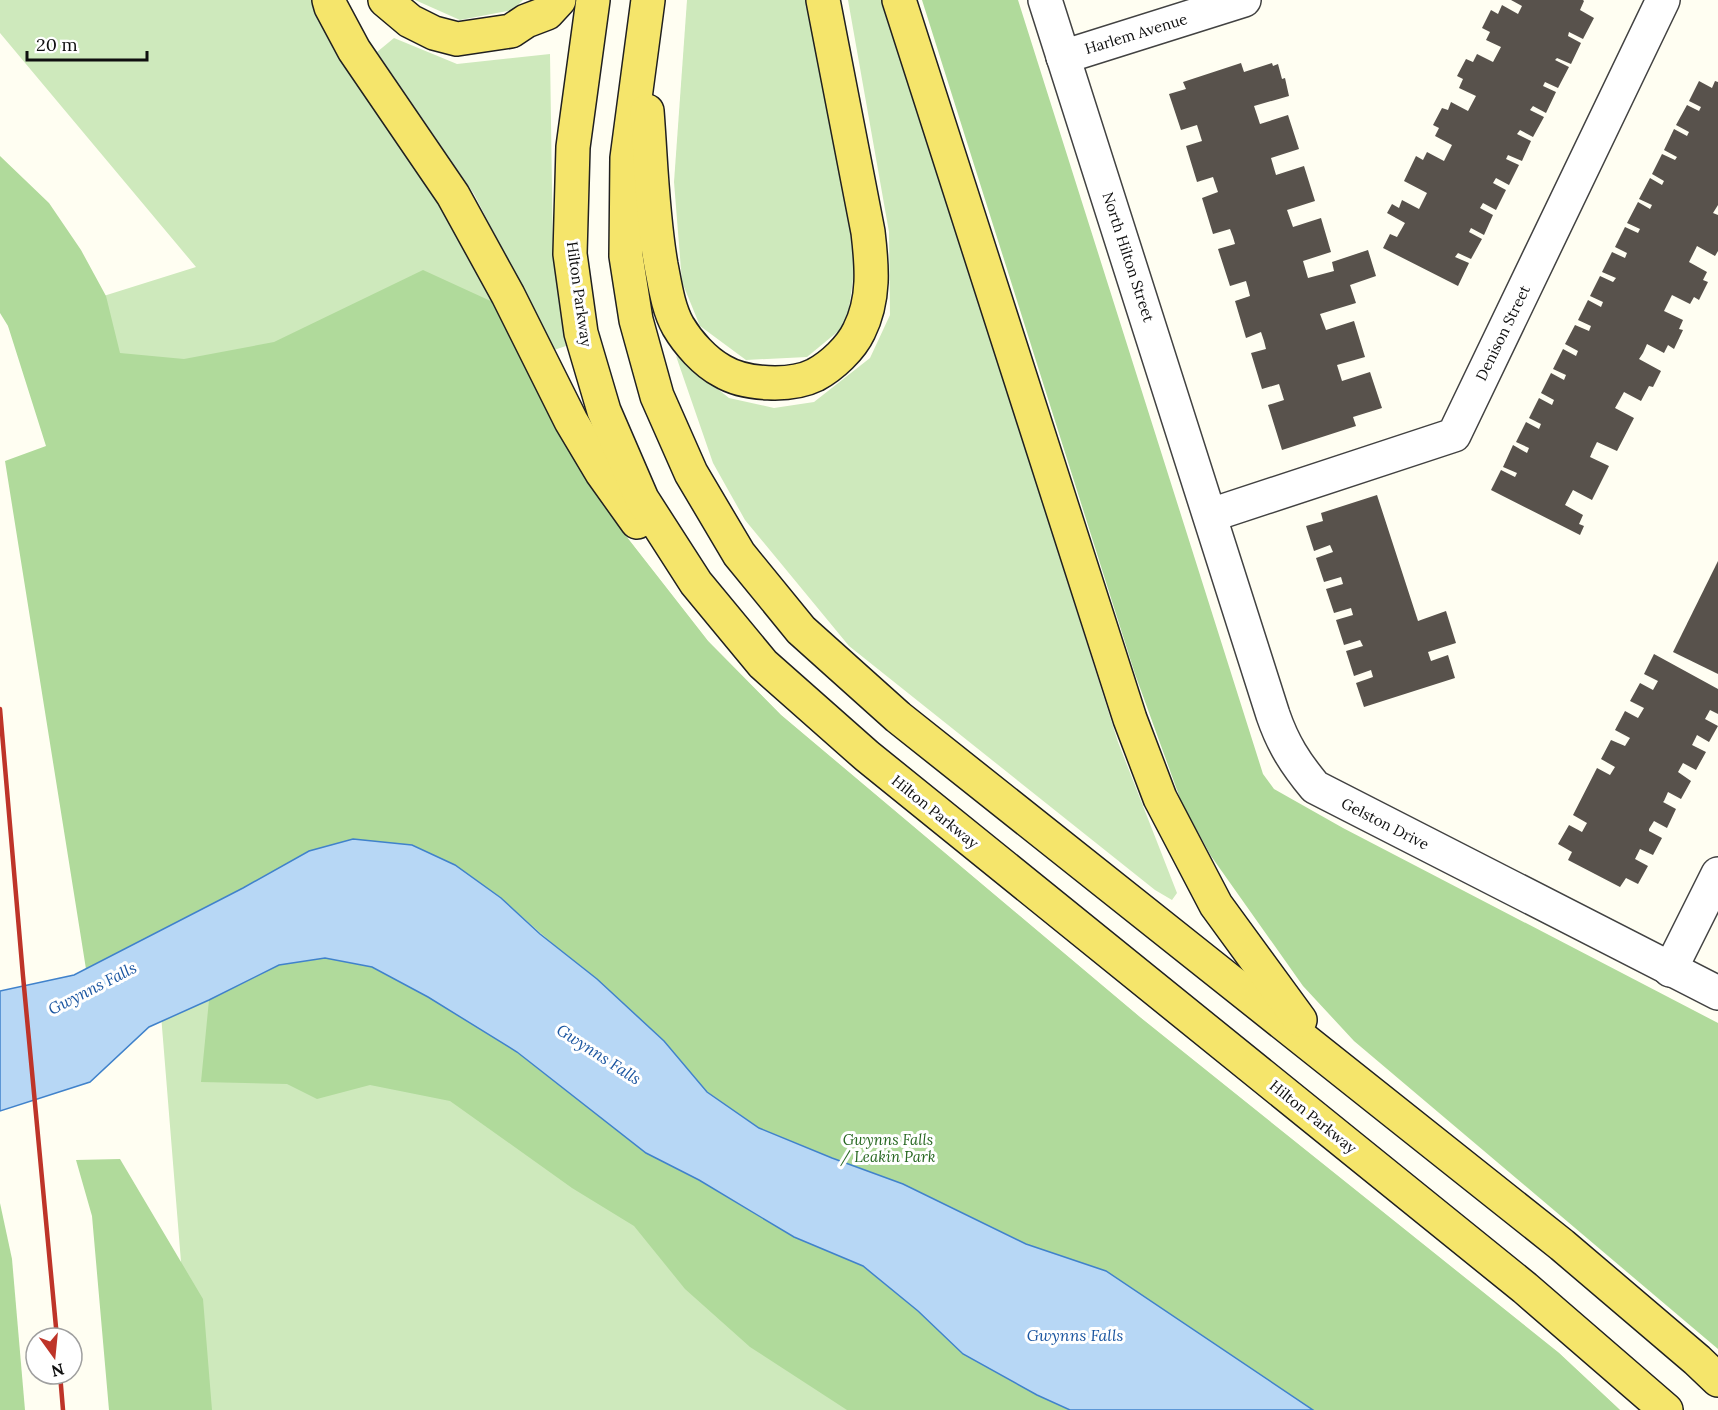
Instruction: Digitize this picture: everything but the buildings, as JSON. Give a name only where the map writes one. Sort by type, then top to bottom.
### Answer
[{"type":"main road","points":[[329,0],[354,50],[453,195],[508,296],[571,421],[602,473],[649,538],[696,583]]},
{"type":"main road","points":[[385,0],[410,21],[434,33],[457,39],[511,32],[526,21],[547,13],[559,0]]},
{"type":"main road","name":"Hilton Parkway","points":[[593,0],[573,147],[570,254],[581,333],[604,411],[642,499],[696,583],[762,664],[867,756],[1525,1288],[1666,1410]]},
{"type":"main road","points":[[648,0],[627,158],[626,256],[636,320],[657,396],[691,473],[739,555],[801,630],[898,717],[1562,1245],[1718,1380]]},
{"type":"main road","points":[[641,45],[657,241],[666,291],[678,325],[699,354],[723,372],[753,382],[794,381],[814,375],[840,356],[859,331],[869,303],[873,270],[868,232],[824,0]]},
{"type":"main road","points":[[898,0],[1130,719],[1160,798],[1216,905],[1330,1059]]},
{"type":"street","name":"North Hilton Street","points":[[1045,0],[1210,515]]},
{"type":"street","name":"Harlem Avenue","points":[[1063,57],[1244,0]]},
{"type":"street","name":"Denison Street","points":[[1210,515],[1454,435],[1663,0]]},
{"type":"street","name":"Gelston Drive","points":[[1210,515],[1280,735],[1296,764],[1315,787],[1718,993]]},
{"type":"street","points":[[1670,970],[1718,874]]},
{"type":"green space","name":"Gwynns Falls / Leakin Park","points":[[0,0],[312,0],[324,31],[449,216],[495,303],[626,536],[708,641],[781,715],[1141,1018],[1559,1353],[1620,1410],[193,1410],[159,990],[386,892],[8,326],[196,267],[0,33]]},
{"type":"green space","points":[[415,0],[523,0],[513,10],[460,20]]},
{"type":"green space","points":[[687,0],[811,0],[857,249],[847,324],[807,357],[746,360],[700,326],[682,282],[674,182]]},
{"type":"green space","points":[[848,0],[884,0],[1118,742],[1177,893],[1172,900],[1155,890],[849,646],[745,520],[713,463],[676,356],[729,398],[774,408],[814,402],[870,358],[890,315],[889,232]]},
{"type":"green space","points":[[922,0],[1018,0],[1263,774],[1274,789],[1343,828],[1718,1023],[1718,1349],[1354,1041],[1303,986],[1211,856],[1181,801],[1135,674]]},
{"type":"green space","points":[[394,38],[457,64],[550,54],[553,258],[566,346],[554,350],[474,194],[377,52]]},
{"type":"green space","points":[[0,156],[49,203],[81,250],[106,296],[120,353],[184,359],[274,342],[423,270],[495,303],[626,536],[708,641],[781,715],[1141,1018],[1559,1353],[1620,1410],[1313,1410],[1106,1271],[1026,1244],[903,1184],[759,1128],[707,1092],[664,1041],[501,898],[455,865],[309,851],[243,888],[86,969],[5,461],[46,446],[8,326],[0,313]]},
{"type":"green space","points":[[325,958],[373,967],[428,997],[517,1052],[646,1153],[699,1180],[794,1237],[863,1266],[918,1311],[963,1354],[1037,1395],[1070,1410],[847,1410],[750,1347],[685,1289],[634,1226],[572,1188],[450,1101],[370,1085],[317,1099],[287,1084],[201,1082],[209,1000],[279,965]]},
{"type":"green space","points":[[120,1159],[203,1299],[212,1410],[109,1410],[92,1216],[76,1160]]},
{"type":"green space","points":[[0,1203],[12,1259],[25,1410],[0,1410]]},
{"type":"water","name":"Gwynns Falls","points":[[353,839],[412,845],[455,865],[501,898],[540,934],[597,979],[664,1041],[707,1092],[759,1128],[903,1184],[1026,1244],[1106,1271],[1313,1410],[1070,1410],[1037,1395],[963,1354],[918,1311],[863,1266],[794,1237],[699,1180],[646,1153],[517,1052],[428,997],[372,967],[325,958],[279,965],[149,1027],[90,1082],[0,1111],[0,991],[74,975],[243,888],[309,851]]},
{"type":"railway","points":[[0,709],[56,1326]]},
{"type":"railway","points":[[61,1386],[63,1410]]}]
